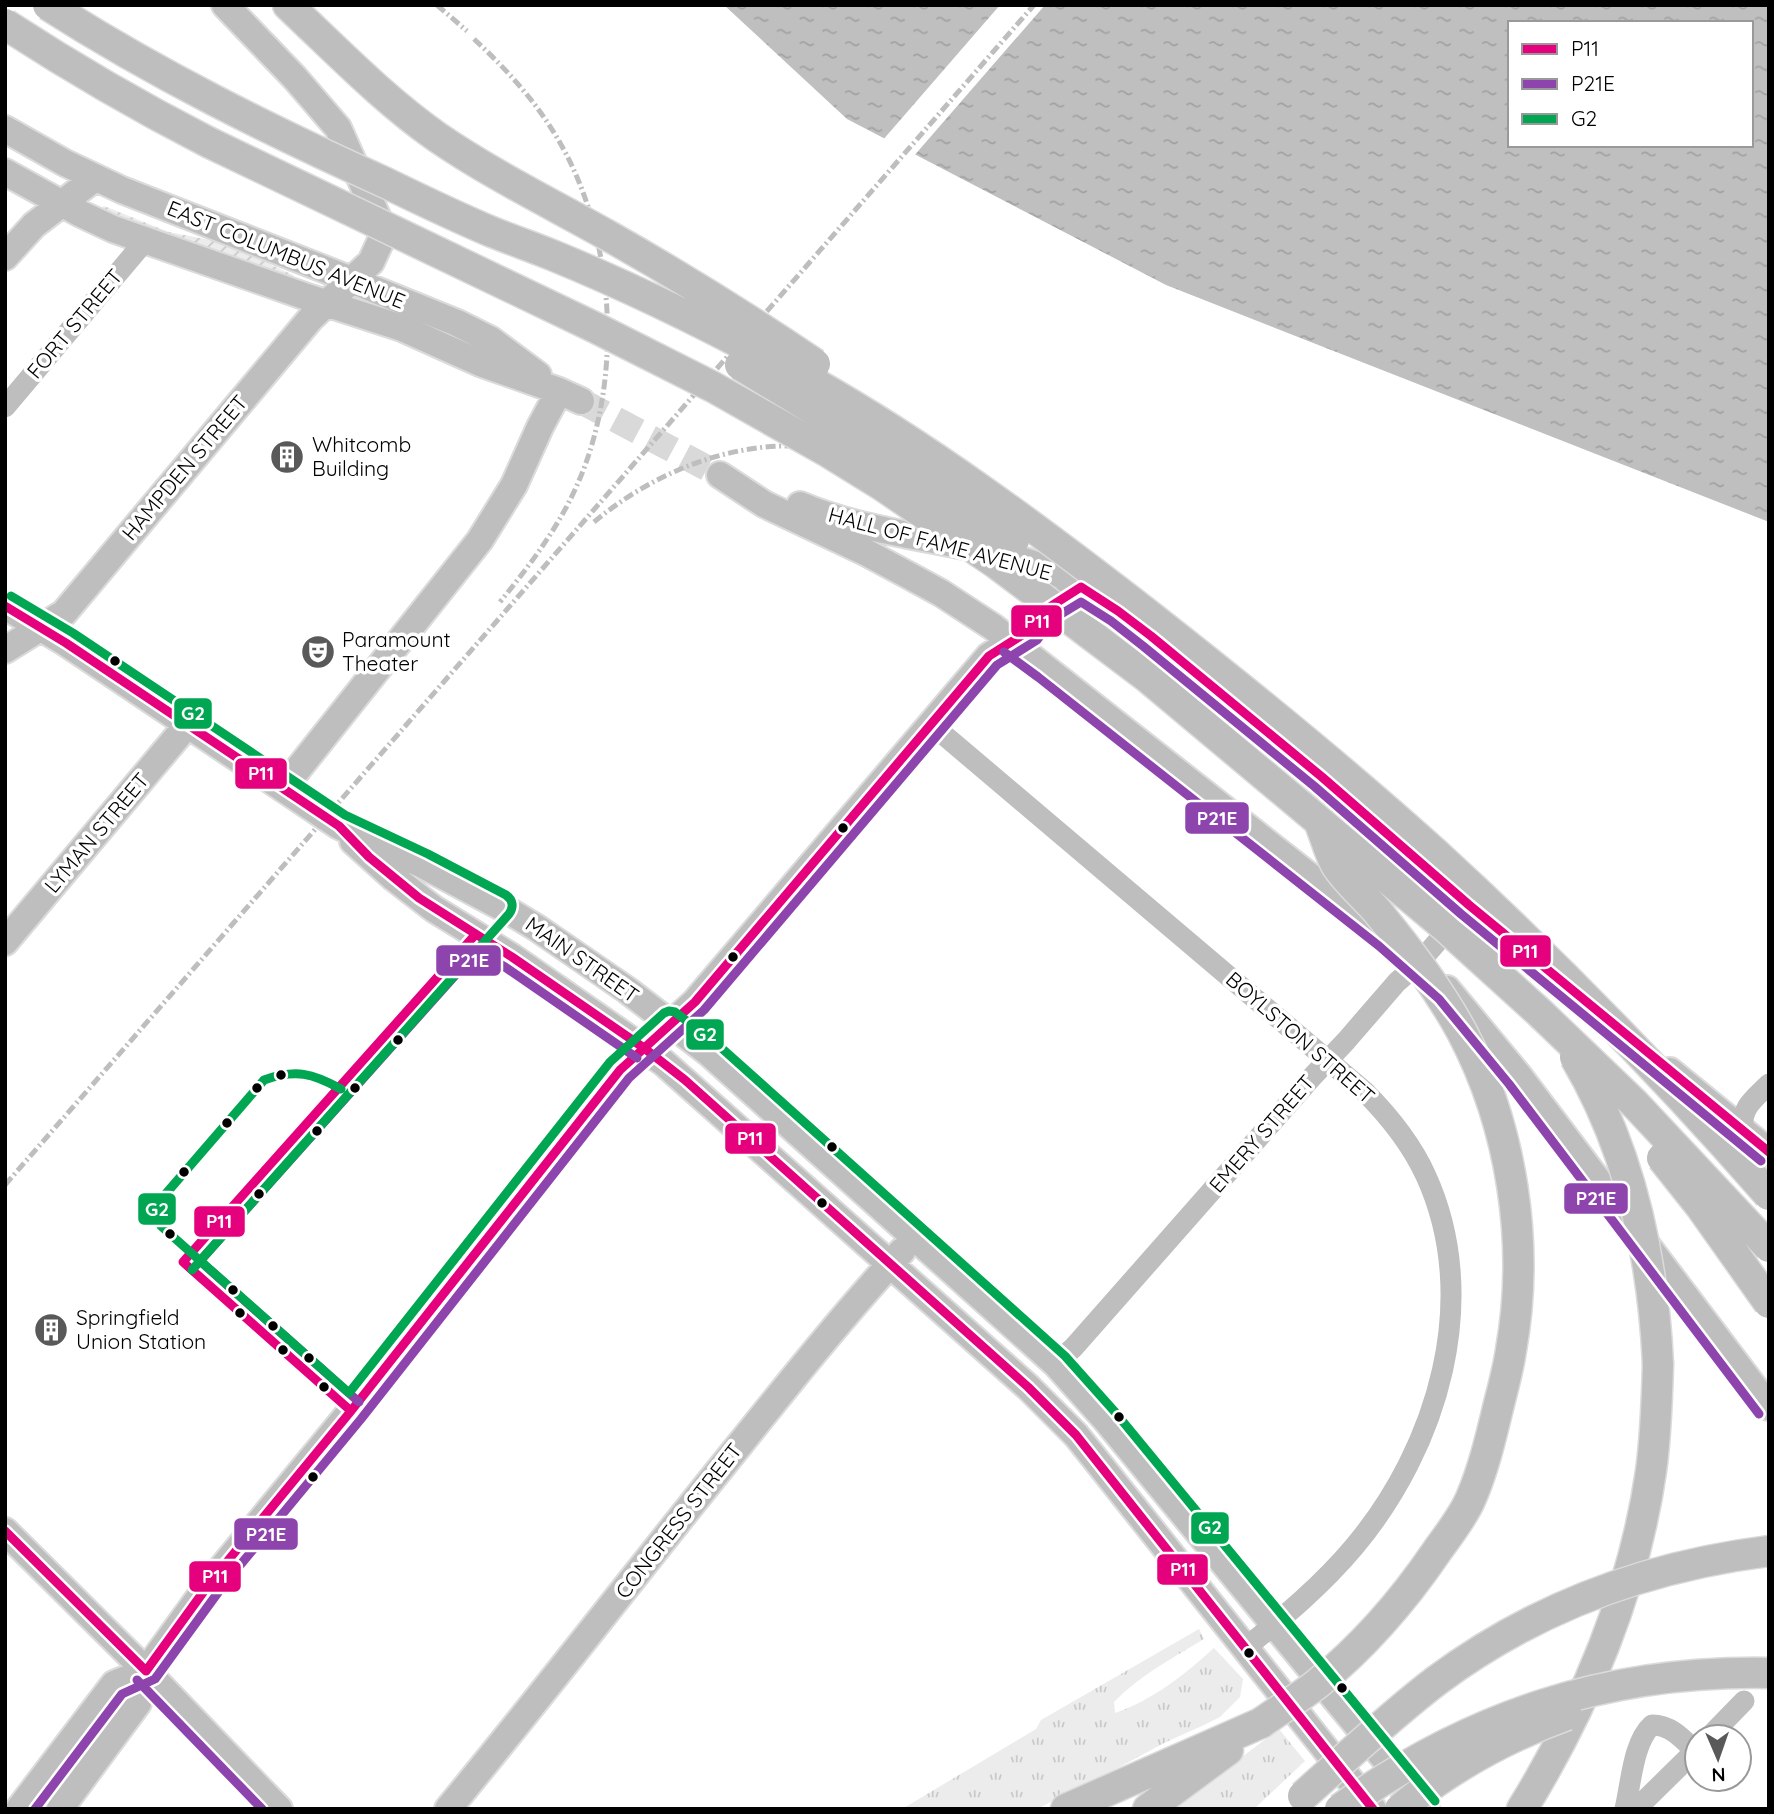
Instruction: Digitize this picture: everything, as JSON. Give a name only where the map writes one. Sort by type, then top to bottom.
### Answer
[{"type":"highway","points":[[48,5],[110,44],[235,112],[491,232],[588,271],[754,350],[813,382],[924,452],[1136,605],[1338,768],[1437,855],[1541,953],[1627,1040],[1728,1132],[1769,1184]]},
{"type":"highway","points":[[298,15],[378,89],[435,135],[489,169],[683,279],[766,331],[857,395],[924,452]]},
{"type":"highway","points":[[5,24],[102,85],[208,142],[655,357],[748,406],[828,452],[998,564],[1147,677],[1443,925],[1634,1103],[1769,1247]]},
{"type":"highway","points":[[491,232],[576,282],[764,379],[899,461],[1103,605],[1218,696],[1370,824],[1428,878],[1485,937],[1527,987],[1563,1037],[1604,1112],[1626,1171],[1640,1224],[1653,1295],[1658,1364],[1656,1421],[1651,1472],[1628,1575],[1579,1705],[1522,1809]]},
{"type":"highway","points":[[1148,1809],[1316,1685],[1390,1615],[1425,1569],[1471,1499],[1490,1442],[1513,1338],[1518,1250],[1512,1185],[1497,1121],[1477,1063],[1458,1024],[1430,979],[1336,865],[1318,820]]},
{"type":"highway","points":[[1490,969],[1663,1159],[1701,1207],[1769,1303]]},
{"type":"highway","points":[[1728,1132],[1769,1195]]},
{"type":"highway","points":[[1295,1802],[1436,1682],[1518,1628],[1579,1600],[1644,1576],[1707,1560],[1769,1550]]},
{"type":"highway","points":[[1340,1809],[1411,1762],[1447,1743],[1550,1701],[1652,1680],[1717,1674],[1769,1674]]},
{"type":"highway","points":[[1400,1809],[1475,1757],[1549,1722],[1655,1691],[1769,1674]]},
{"type":"highway","points":[[1066,1809],[1261,1723]]},
{"type":"main road","points":[[225,5],[301,84],[338,128],[360,175],[382,230],[382,238],[371,262],[352,281]]},
{"type":"main road","name":"EAST COLUMBUS AVENUE","points":[[5,129],[57,159],[122,190],[428,311],[491,340],[570,396]]},
{"type":"main road","name":"EAST COLUMBUS AVENUE","points":[[5,172],[97,222],[145,241],[402,328],[480,363],[570,396]]},
{"type":"main road","points":[[5,257],[34,225],[95,178]]},
{"type":"main road","name":"HAMPDEN STREET","points":[[5,650],[64,613],[311,318],[352,281]]},
{"type":"main road","points":[[283,788],[480,540],[514,485],[540,427],[570,396]]},
{"type":"main road","name":"HALL OF FAME AVENUE","points":[[1011,642],[941,593],[867,553],[764,504],[720,475],[847,521],[1039,566],[1081,587],[1151,636],[1322,777],[1728,1132],[1769,1152]]},
{"type":"main road","points":[[60,1809],[138,1703],[146,1671],[212,1580],[351,1411],[620,1070],[695,1002],[989,656],[1030,630],[1045,610],[1081,587]]},
{"type":"main road","name":"MAIN STREET","points":[[5,606],[66,643],[339,826],[423,865],[523,919],[628,990],[709,1053],[1056,1364],[1106,1420],[1426,1809]]},
{"type":"main road","points":[[1011,642],[1419,963],[1448,990],[1519,1076],[1769,1407]]},
{"type":"main road","name":"LYMAN STREET","points":[[5,942],[188,724]]},
{"type":"main road","name":"MAIN STREET","points":[[339,826],[379,866],[419,898],[512,957],[644,1048],[685,1080],[1028,1387],[1076,1435],[1373,1809]]},
{"type":"main road","points":[[1351,909],[1377,907],[1388,901],[1397,891],[1404,867],[1403,854],[1397,843]]},
{"type":"main road","name":"CONGRESS STREET","points":[[448,1809],[799,1371],[915,1237]]},
{"type":"main road","points":[[5,1531],[146,1671],[279,1809]]},
{"type":"main road","points":[[19,1809],[114,1684],[146,1671]]},
{"type":"street","name":"FORT STREET","points":[[5,407],[145,241]]},
{"type":"street","name":"BOYLSTON STREET","points":[[932,724],[1364,1091],[1400,1132],[1426,1176],[1441,1215],[1450,1261],[1451,1313],[1448,1345],[1442,1373],[1417,1447],[1388,1500],[1337,1567],[1245,1648]]},
{"type":"street","name":"EMERY STREET","points":[[1056,1364],[1074,1347],[1396,982],[1419,963],[1469,905]]},
{"type":"street","points":[[1728,1132],[1742,1119],[1745,1109],[1769,1084]]},
{"type":"street","points":[[1722,1723],[1744,1701]]},
{"type":"street","points":[[1625,1809],[1637,1751],[1645,1733],[1652,1725],[1659,1725],[1683,1737]]},
{"type":"street","points":[[1636,1809],[1683,1763]]},
{"type":"green space","points":[[104,206],[169,232],[220,242],[294,277],[139,224],[103,209]]},
{"type":"green space","points":[[1199,1629],[1204,1639],[1135,1683],[1114,1702],[1115,1713],[1168,1686],[1214,1648],[1243,1679],[1240,1697],[1220,1717],[1037,1809],[902,1809],[1036,1729],[1041,1720]]},
{"type":"green space","points":[[1279,1729],[1305,1761],[1254,1809],[1173,1809]]},
{"type":"water","points":[[724,5],[1769,5],[1769,522],[1166,285],[847,119]]},
{"type":"pier","points":[[1000,5],[1045,5],[913,157],[882,141]]},
{"type":"tunnel","points":[[581,401],[720,475]]},
{"type":"railway","points":[[437,5],[467,31]]},
{"type":"railway","points":[[5,1185],[1034,5]]},
{"type":"railway","points":[[474,39],[529,97],[556,136],[576,175],[591,217],[601,261],[607,307],[607,353],[593,442],[578,483],[562,515],[500,602]]},
{"type":"railway","points":[[594,522],[617,504],[669,474],[725,454],[755,448],[815,447],[852,452],[959,481]]},
{"type":"transit line","name":"P11","points":[[5,1531],[146,1671],[212,1580],[351,1411],[620,1070],[695,1002],[989,656],[1030,630],[1045,610],[1081,587],[1151,636],[1322,777],[1469,905],[1769,1152]]},
{"type":"transit line","name":"G2","points":[[11,596],[73,633],[345,815],[506,895],[512,904],[509,914],[192,1270]]},
{"type":"transit line","name":"P21E","points":[[35,1809],[122,1694],[155,1679],[222,1587],[361,1419],[629,1078],[704,1010],[997,665],[1037,640],[1053,619],[1081,602],[1143,646],[1314,786],[1461,914],[1761,1161]]},
{"type":"transit line","name":"P11","points":[[5,606],[66,643],[339,826],[369,857],[419,898],[512,957],[644,1048],[685,1080],[1028,1387],[1076,1435],[1373,1809]]},
{"type":"transit line","name":"P21E","points":[[1004,652],[1379,946],[1439,999],[1509,1084],[1759,1414]]},
{"type":"transit line","name":"P11","points":[[351,1411],[183,1262],[475,935]]},
{"type":"transit line","name":"P21E","points":[[359,1402],[200,1261],[477,951],[505,967],[637,1058]]},
{"type":"transit line","name":"G2","points":[[341,1089],[304,1074],[264,1080],[163,1197],[156,1212],[161,1226],[349,1393],[610,1062],[664,1013],[675,1012],[717,1044],[1065,1356],[1115,1412],[1435,1801]]},
{"type":"transit line","name":"P21E","points":[[137,1680],[262,1809]]},
{"type":"place","name":"Whitcomb Building","points":[[287,457]]},
{"type":"place","name":"Paramount Theater","points":[[318,652]]},
{"type":"place","name":"Springfield Union Station","points":[[51,1330]]}]
